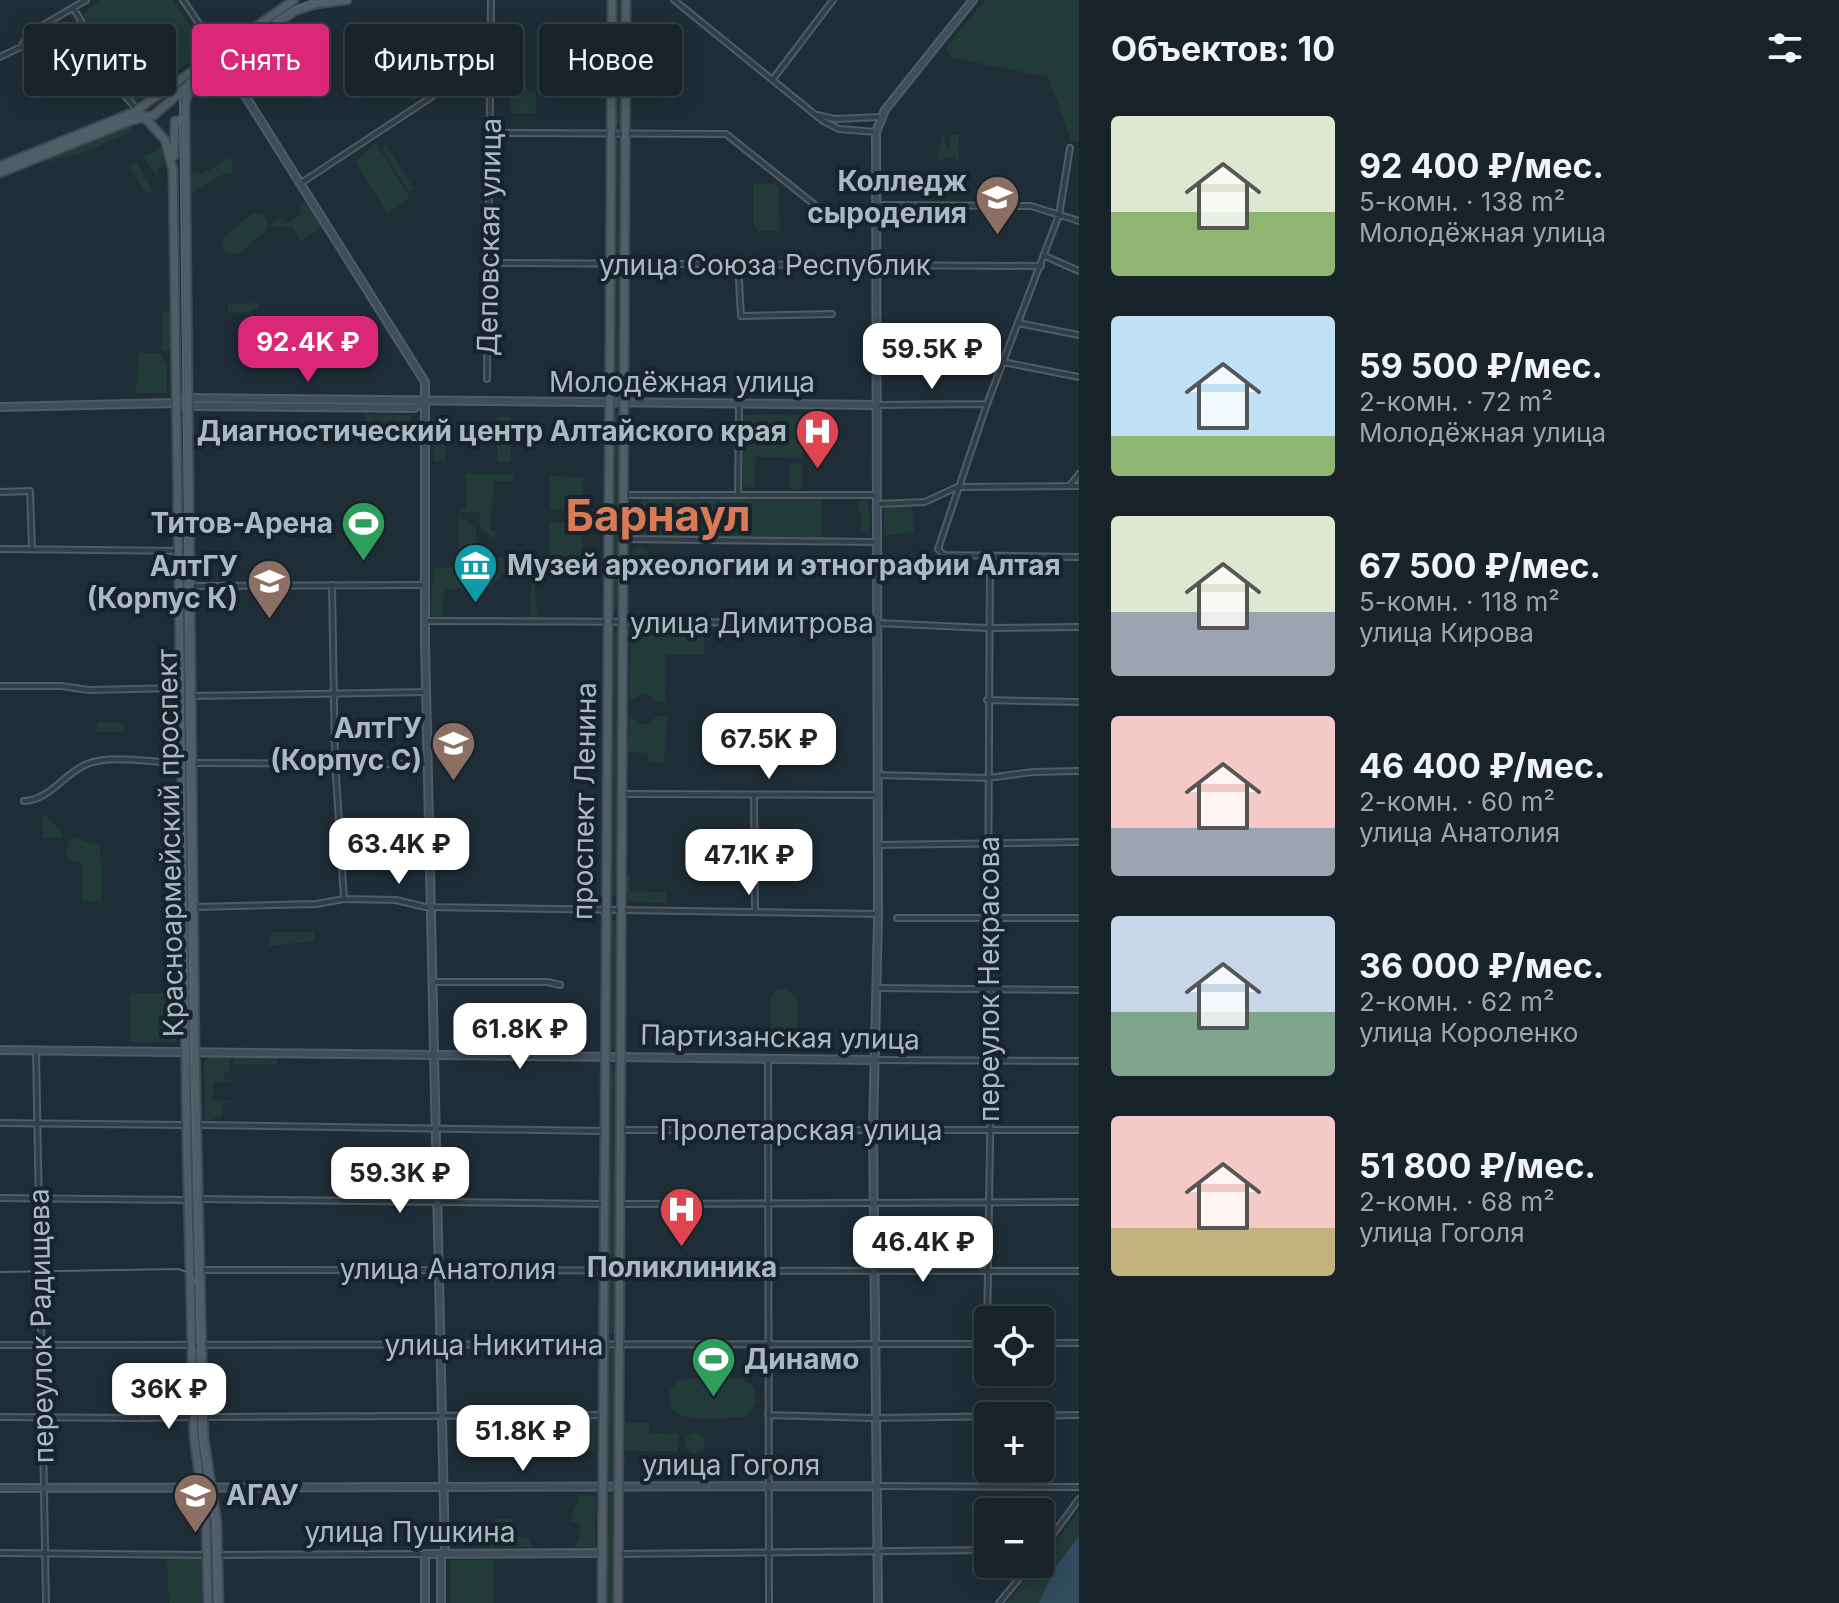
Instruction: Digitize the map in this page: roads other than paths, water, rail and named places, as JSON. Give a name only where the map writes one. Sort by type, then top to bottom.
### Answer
[{"type":"main road","points":[[259,24],[294,0]]},
{"type":"main road","points":[[276,24],[301,7],[347,0]]},
{"type":"main road","name":"проспект Ленина","points":[[602,1603],[612,0]]},
{"type":"main road","name":"проспект Ленина","points":[[618,1603],[621,1269],[618,1057],[626,0]]},
{"type":"main road","points":[[0,173],[146,117],[191,83]]},
{"type":"main road","name":"Красноармейский проспект","points":[[191,83],[185,104],[186,402],[195,1051],[205,1455],[212,1488],[219,1603]]},
{"type":"main road","points":[[176,90],[182,92]]},
{"type":"main road","points":[[182,92],[185,104]]},
{"type":"main road","points":[[0,166],[137,109],[155,96]]},
{"type":"main road","name":"Красноармейский проспект","points":[[137,109],[169,149],[173,170],[186,1125],[194,1417],[207,1555],[208,1603]]},
{"type":"main road","points":[[173,170],[175,121],[185,120]]},
{"type":"main road","points":[[183,874],[193,874]]},
{"type":"main road","points":[[187,1151],[198,1151]]},
{"type":"street","points":[[0,57],[21,47],[28,34],[86,0]]},
{"type":"street","points":[[183,0],[199,24]]},
{"type":"street","name":"Деповская улица","points":[[487,379],[491,0]]},
{"type":"street","points":[[674,0],[811,113],[839,129],[876,132]]},
{"type":"street","points":[[773,79],[833,0]]},
{"type":"street","points":[[878,1603],[873,1203],[878,914],[876,132],[881,117],[973,0]]},
{"type":"street","points":[[74,9],[124,95],[137,109]]},
{"type":"street","points":[[245,96],[422,372],[443,1415],[441,1603]]},
{"type":"street","points":[[301,183],[433,96]]},
{"type":"street","points":[[811,113],[835,119],[881,117]]},
{"type":"street","points":[[489,133],[726,134],[815,205]]},
{"type":"street","points":[[1070,148],[1059,215],[939,541],[941,554],[1079,557]]},
{"type":"street","points":[[877,205],[1031,206],[1079,221]]},
{"type":"street","points":[[1045,256],[1079,271]]},
{"type":"street","name":"улица Союза Республик","points":[[487,263],[1042,266]]},
{"type":"street","points":[[738,263],[741,316],[832,314]]},
{"type":"street","points":[[1018,323],[1079,335]]},
{"type":"street","points":[[1003,362],[1079,377]]},
{"type":"street","name":"Молодёжная улица","points":[[0,407],[186,402],[414,408],[425,402],[987,404]]},
{"type":"street","points":[[738,494],[739,403]]},
{"type":"street","points":[[1071,484],[1079,474]]},
{"type":"street","points":[[877,504],[925,502],[957,487],[1079,486]]},
{"type":"street","points":[[0,492],[30,491],[32,549]]},
{"type":"street","points":[[624,495],[877,495]]},
{"type":"street","points":[[623,539],[876,542]]},
{"type":"street","points":[[0,549],[188,551]]},
{"type":"street","name":"переулок Некрасова","points":[[987,1306],[992,998],[989,987],[987,700],[990,557]]},
{"type":"street","points":[[332,585],[336,764],[344,899]]},
{"type":"street","points":[[188,586],[426,585]]},
{"type":"street","name":"улица Димитрова","points":[[425,621],[1079,627]]},
{"type":"street","points":[[0,686],[61,686],[89,690],[180,688]]},
{"type":"street","points":[[190,696],[427,692]]},
{"type":"street","points":[[987,700],[1079,702]]},
{"type":"street","points":[[24,801],[38,800],[81,768],[96,762],[181,763]]},
{"type":"street","points":[[191,763],[429,764]]},
{"type":"street","points":[[878,775],[988,778],[1012,773],[1079,771]]},
{"type":"street","points":[[621,794],[878,795]]},
{"type":"street","points":[[754,795],[755,912]]},
{"type":"street","points":[[877,845],[1079,842]]},
{"type":"street","points":[[193,907],[316,904],[344,899],[396,900],[432,907],[620,907],[878,914]]},
{"type":"street","points":[[897,918],[1079,918]]},
{"type":"street","points":[[434,982],[548,982],[560,985]]},
{"type":"street","points":[[877,988],[1079,990]]},
{"type":"street","name":"Партизанская улица","points":[[0,1050],[1079,1061]]},
{"type":"street","name":"переулок Радищева","points":[[36,1050],[46,1603]]},
{"type":"street","points":[[768,1058],[769,1603]]},
{"type":"street","points":[[0,1123],[186,1125]]},
{"type":"street","points":[[197,1125],[603,1131]]},
{"type":"street","name":"Пролетарская улица","points":[[619,1129],[1079,1130]]},
{"type":"street","points":[[0,1198],[188,1200]]},
{"type":"street","points":[[199,1199],[603,1204]]},
{"type":"street","points":[[618,1204],[1079,1202]]},
{"type":"street","name":"улица Анатолия","points":[[200,1270],[1079,1271]]},
{"type":"street","points":[[1054,1343],[1079,1343]]},
{"type":"street","name":"улица Никитина","points":[[0,1345],[974,1344]]},
{"type":"street","points":[[204,1417],[602,1415]]},
{"type":"street","points":[[768,1415],[1079,1415]]},
{"type":"street","points":[[0,1417],[194,1417]]},
{"type":"street","name":"улица Гоголя","points":[[0,1488],[1079,1487]]},
{"type":"street","points":[[1054,1533],[1079,1499]]},
{"type":"street","points":[[618,1554],[974,1550]]},
{"type":"street","points":[[0,1553],[207,1555]]},
{"type":"street","name":"улица Пушкина","points":[[218,1555],[602,1553]]},
{"type":"street","points":[[425,1554],[425,1603]]},
{"type":"street","points":[[999,1603],[1020,1578]]},
{"type":"water","points":[[1079,1535],[1079,1603],[1039,1603],[1050,1578],[1054,1578],[1054,1570]]},
{"type":"tram line","points":[[215,1603],[213,1523],[200,1438],[191,1051],[180,99],[189,80],[293,8],[313,0]]},
{"type":"tram line","points":[[0,1272],[178,1269],[190,1273],[197,1286]]},
{"type":"place","name":"Колледж сыроделия","points":[[998,236]]},
{"type":"place","name":"Диагностический центр Алтайского края","points":[[818,470]]},
{"type":"place","name":"Титов-Арена","points":[[364,562]]},
{"type":"place","name":"Музей археологии и этнографии Алтая","points":[[476,604]]},
{"type":"place","name":"АлтГУ (Корпус К)","points":[[269,621]]},
{"type":"place","name":"АлтГУ (Корпус С)","points":[[453,783]]},
{"type":"place","name":"Поликлиника","points":[[682,1249]]},
{"type":"place","name":"Динамо","points":[[713,1398]]},
{"type":"place","name":"АГАУ","points":[[195,1534]]},
{"type":"district","name":"Барнаул","points":[[658,516]]}]
